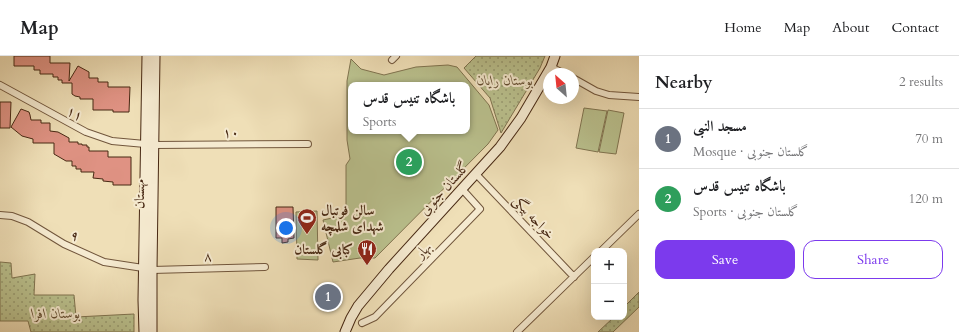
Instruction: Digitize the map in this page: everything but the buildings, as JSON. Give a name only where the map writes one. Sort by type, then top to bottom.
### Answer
[{"type":"street","points":[[146,56],[150,145]]},
{"type":"street","name":"مهستان","points":[[152,332],[147,269],[150,145],[155,56]]},
{"type":"street","name":"گلستان جنوبی","points":[[344,332],[358,306],[389,269],[500,147],[522,118],[551,67],[555,56]]},
{"type":"street","points":[[579,81],[596,91],[609,95],[639,97]]},
{"type":"street","name":"۱۱","points":[[0,85],[86,132],[112,141],[150,145]]},
{"type":"street","name":"۱۰","points":[[150,145],[308,144]]},
{"type":"street","name":"خواجه بیگی","points":[[476,174],[574,277]]},
{"type":"street","name":"بهار","points":[[362,323],[375,316],[480,208],[462,188]]},
{"type":"street","points":[[604,248],[639,214]]},
{"type":"street","name":"۹","points":[[0,215],[12,216],[28,222],[64,244],[104,262],[147,269]]},
{"type":"street","points":[[516,332],[591,260]]},
{"type":"street","name":"۸","points":[[147,269],[265,267]]},
{"type":"street","points":[[144,332],[143,300],[147,269]]},
{"type":"green space","name":"بوستان رایان","points":[[476,56],[545,56],[540,68],[501,133],[490,98],[464,68]]},
{"type":"green space","points":[[351,59],[361,69],[384,75],[416,67],[448,65],[457,67],[470,82],[348,82],[348,134],[470,134],[470,82],[489,105],[498,130],[488,144],[375,258],[360,258],[333,262],[323,220],[346,215],[346,165],[350,159],[347,140],[347,81]]},
{"type":"green space","points":[[584,108],[607,111],[598,152],[576,148]]},
{"type":"green space","points":[[608,110],[624,113],[616,154],[599,152]]},
{"type":"green space","name":"سالن فوتبال شهدای شلمچه","points":[[317,211],[318,260],[297,259],[296,212]]},
{"type":"green space","name":"بوستان افرا","points":[[0,262],[11,263],[12,278],[35,274],[34,295],[74,295],[76,317],[134,314],[134,332],[31,332],[28,321],[0,321]]},
{"type":"green space","points":[[639,292],[639,307],[627,319],[627,304]]},
{"type":"green space","points":[[611,320],[625,320],[613,332],[598,332]]},
{"type":"place","name":"باشگاه تنیس قدس","points":[[409,162]]},
{"type":"place","name":"سالن فوتبال شهدای شلمچه","points":[[307,235]]},
{"type":"place","name":"کبابی گلستان","points":[[367,266]]},
{"type":"place","name":"مسجد النبی","points":[[328,297]]}]
